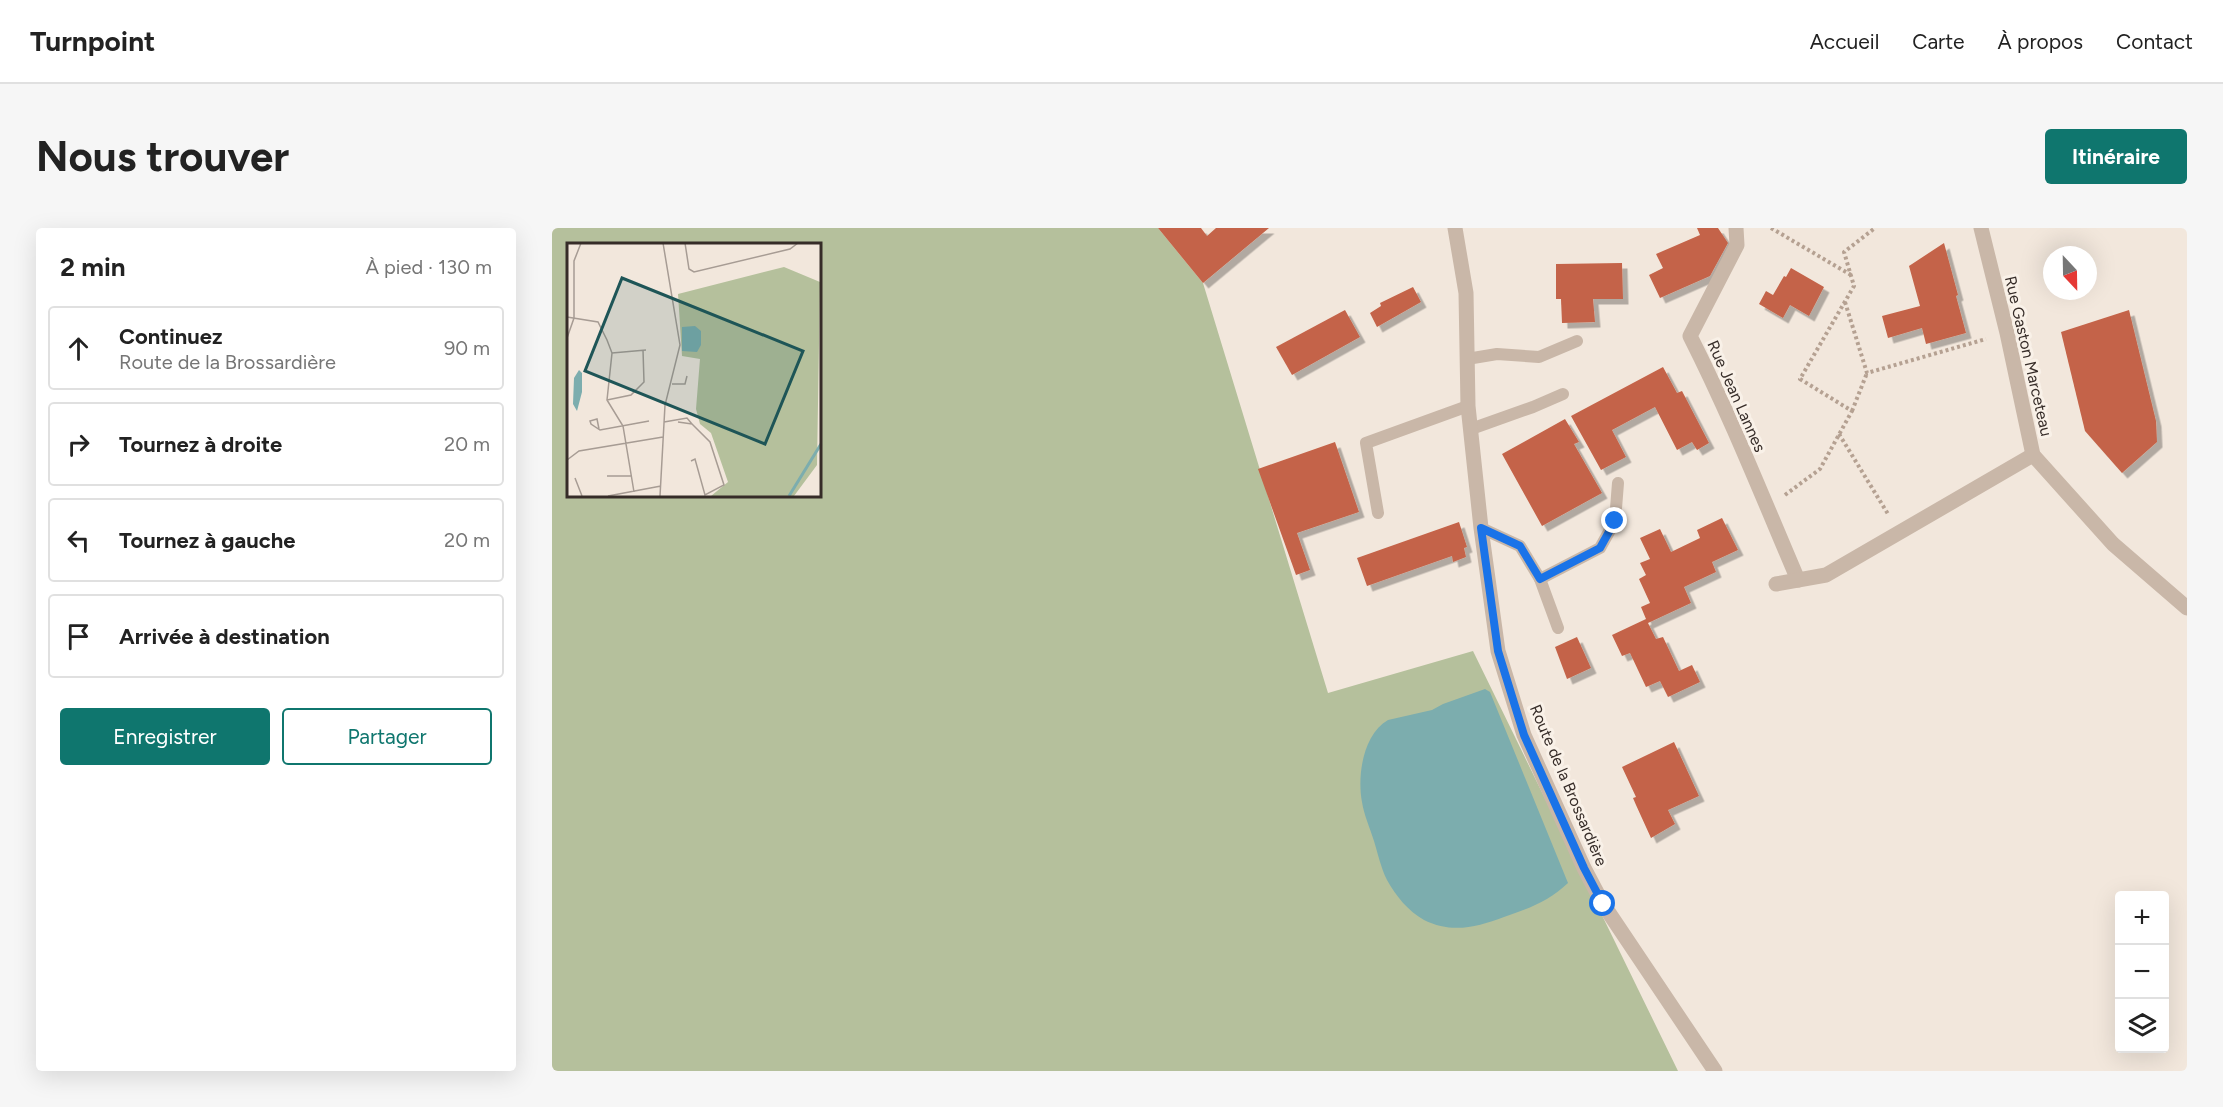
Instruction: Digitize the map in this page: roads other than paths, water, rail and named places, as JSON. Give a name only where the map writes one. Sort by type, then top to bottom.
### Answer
[{"type":"street","name":"Route de la Brossardière","points":[[1455,228],[1466,293],[1468,406],[1481,528],[1498,651],[1524,735],[1584,868],[1603,904],[1715,1071]]},
{"type":"street","name":"Rue Jean Lannes","points":[[1737,228],[1737,245],[1690,336],[1725,405],[1745,459],[1798,580]]},
{"type":"street","name":"Rue Gaston Marceteau","points":[[1981,228],[2034,455],[2113,544],[2187,608]]},
{"type":"street","points":[[1776,584],[1826,575],[2034,455]]},
{"type":"lane","points":[[1467,359],[1497,354],[1539,357],[1577,341]]},
{"type":"lane","points":[[1471,429],[1563,394]]},
{"type":"lane","points":[[1378,513],[1366,443],[1468,406]]},
{"type":"lane","points":[[1540,579],[1600,548],[1615,521],[1618,483]]},
{"type":"lane","points":[[1481,528],[1520,546],[1540,579],[1558,628]]},
{"type":"water","points":[[1485,689],[1490,692],[1568,883],[1546,900],[1494,921],[1464,928],[1445,927],[1424,920],[1408,908],[1387,880],[1363,807],[1361,768],[1367,745],[1380,726],[1388,720],[1432,710]]}]
